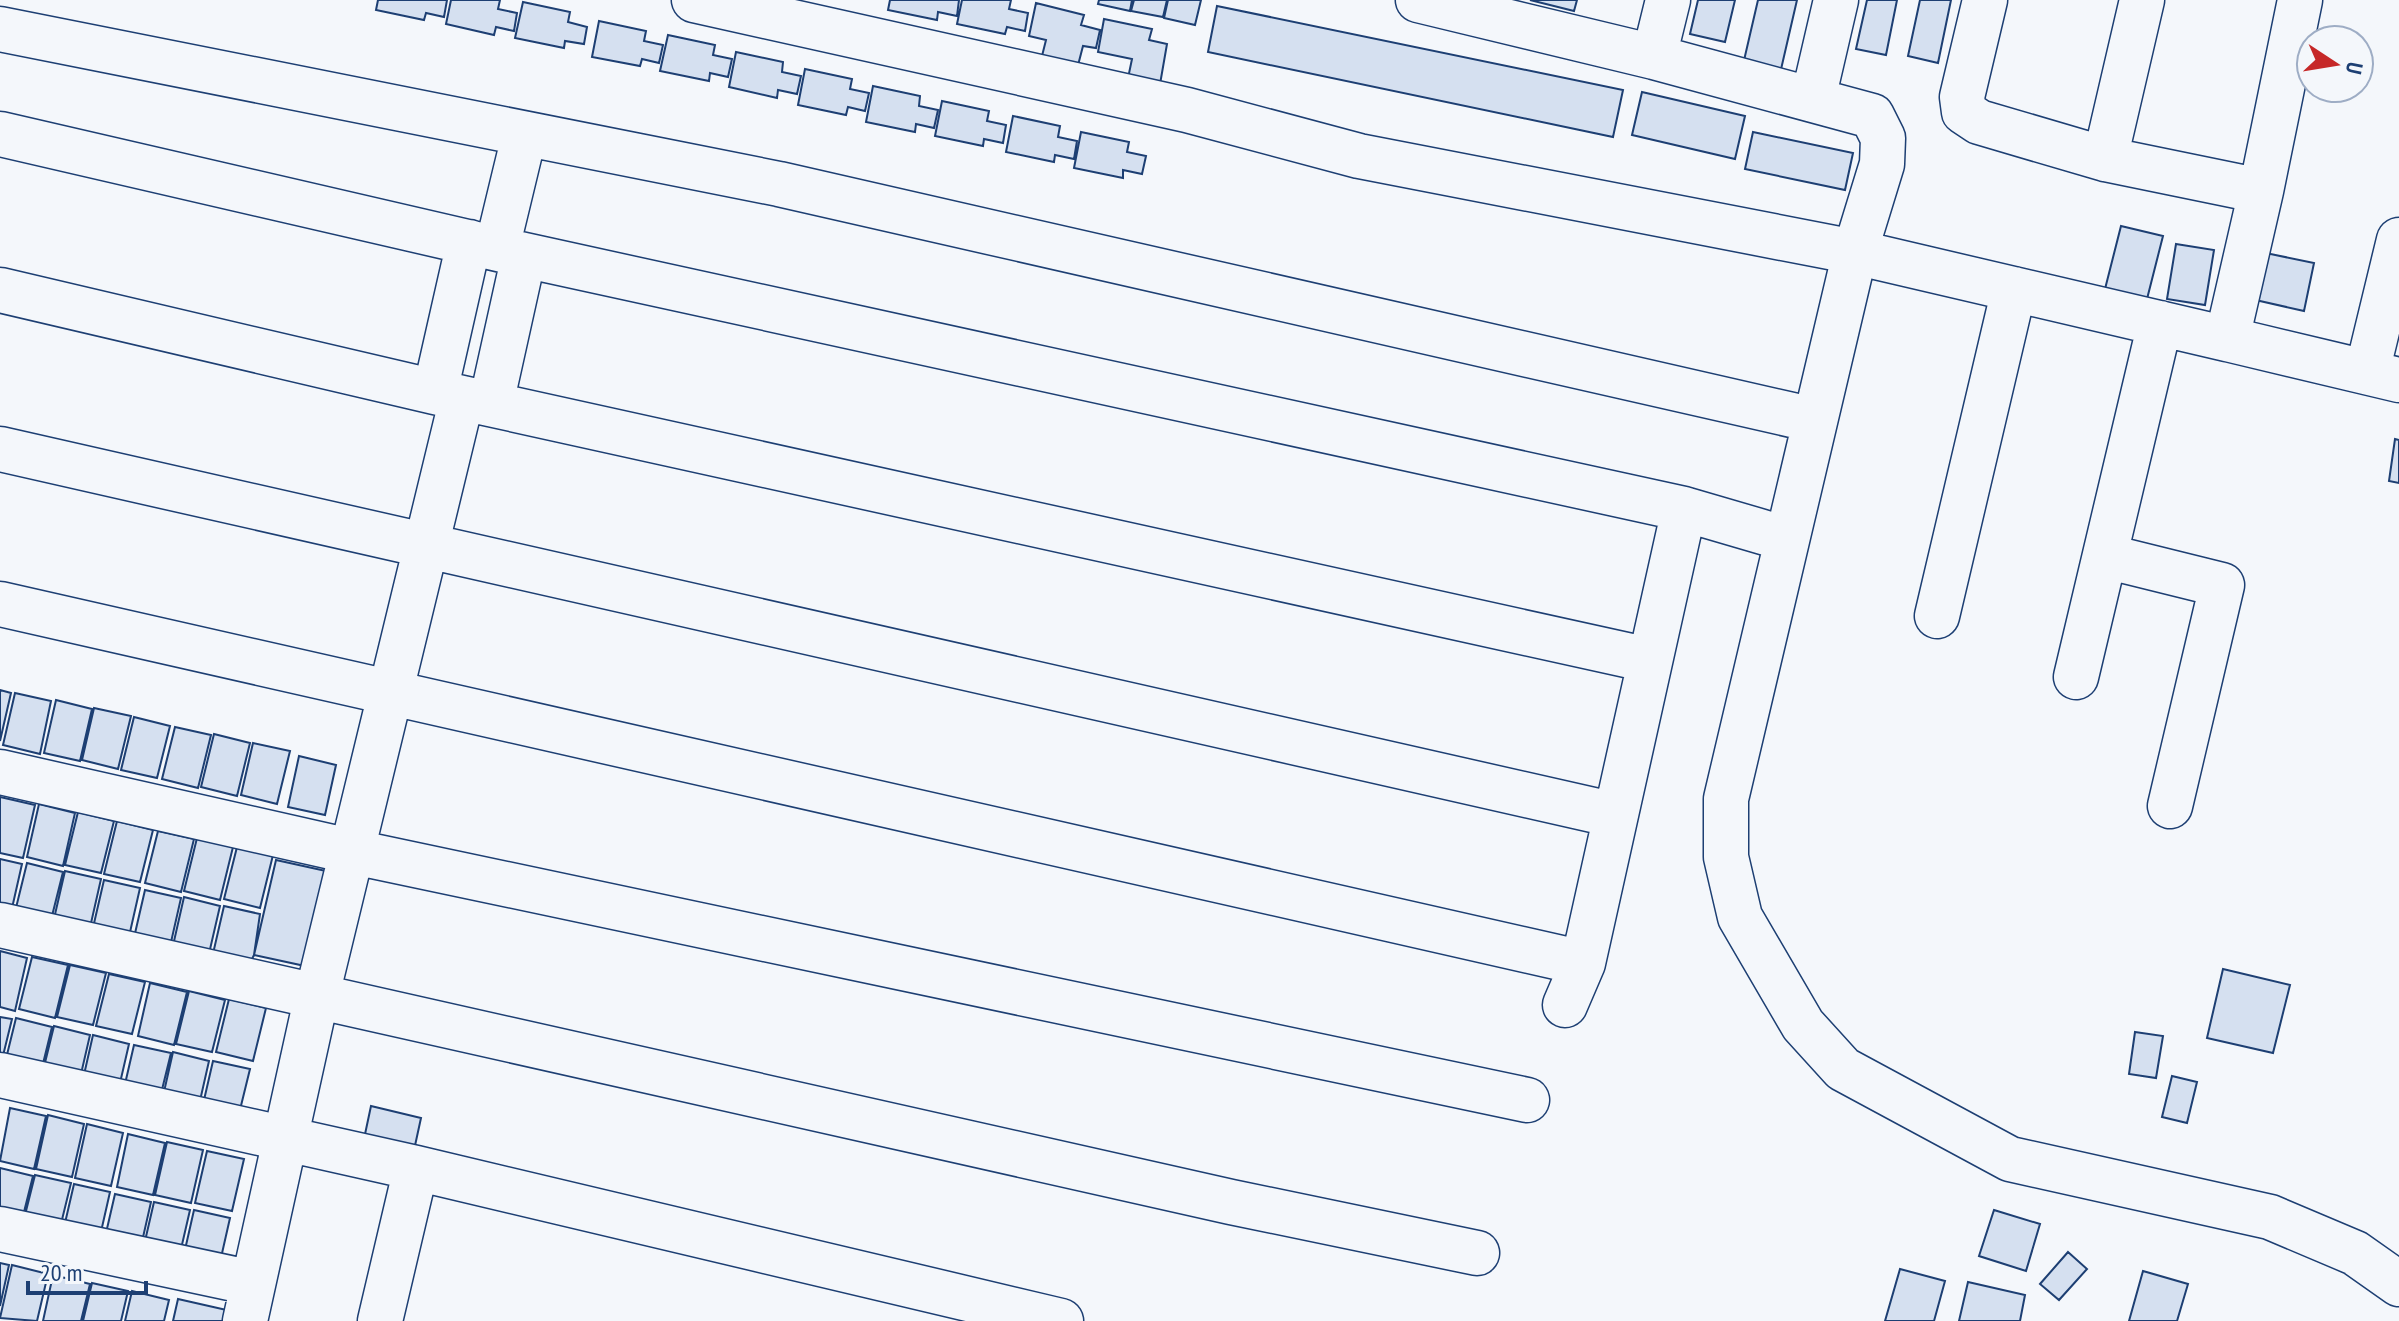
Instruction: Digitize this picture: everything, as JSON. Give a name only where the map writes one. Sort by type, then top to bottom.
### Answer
[{"type":"street","points":[[694,0],[1187,110],[1359,156],[1855,252],[2383,376],[2399,240]]},
{"type":"street","points":[[1418,0],[1504,9],[1654,57],[1872,116],[1883,138],[1882,164],[1855,252],[1726,799],[1726,857],[1740,917],[1803,1025],[1843,1069],[2010,1159],[2270,1217],[2355,1253],[2399,1284]]},
{"type":"street","points":[[1654,57],[1668,0]]},
{"type":"street","points":[[1813,99],[1836,0]]},
{"type":"street","points":[[1985,0],[1962,97],[1964,112],[1979,122],[2105,159],[2261,191]]},
{"type":"street","points":[[2105,159],[2142,0]]},
{"type":"street","points":[[2227,339],[2300,0]]},
{"type":"street","points":[[0,29],[794,188],[1814,420]]},
{"type":"street","points":[[0,134],[497,249],[1684,509],[1766,533]]},
{"type":"street","points":[[0,1229],[249,1302],[317,995],[354,852],[524,136]]},
{"type":"street","points":[[463,398],[497,249]]},
{"type":"street","points":[[1937,616],[2014,289]]},
{"type":"street","points":[[0,290],[463,398],[1649,660]]},
{"type":"street","points":[[2076,677],[2160,323]]},
{"type":"street","points":[[0,449],[1615,815]]},
{"type":"street","points":[[1565,1005],[1583,963],[1684,509]]},
{"type":"street","points":[[2105,556],[2222,585],[2170,806]]},
{"type":"street","points":[[0,604],[1583,963]]},
{"type":"street","points":[[0,772],[354,852],[1527,1100]]},
{"type":"street","points":[[0,925],[1216,1199],[1477,1253]]},
{"type":"street","points":[[0,1075],[416,1168],[1061,1321]]},
{"type":"street","points":[[384,1320],[416,1168]]},
{"type":"building","points":[[378,0],[447,0],[444,17],[426,13],[424,20],[376,10]]},
{"type":"building","points":[[451,0],[500,0],[498,9],[517,13],[514,31],[496,27],[494,35],[446,24]]},
{"type":"building","points":[[890,0],[959,0],[957,16],[938,12],[937,20],[888,10]]},
{"type":"building","points":[[962,0],[1011,0],[1009,9],[1028,13],[1025,31],[1007,27],[1005,34],[957,24]]},
{"type":"building","points":[[1099,0],[1132,0],[1130,11],[1098,4]]},
{"type":"building","points":[[1134,0],[1167,0],[1163,17],[1131,11]]},
{"type":"building","points":[[1168,0],[1201,0],[1195,25],[1164,18]]},
{"type":"building","points":[[1530,0],[1577,0],[1574,11]]},
{"type":"building","points":[[1698,0],[1735,0],[1725,42],[1690,34]]},
{"type":"building","points":[[1758,0],[1797,0],[1779,78],[1742,69]]},
{"type":"building","points":[[1867,0],[1897,0],[1886,55],[1856,49]]},
{"type":"building","points":[[1920,0],[1951,0],[1938,63],[1908,56]]},
{"type":"building","points":[[523,2],[570,12],[568,22],[587,27],[584,44],[565,41],[564,48],[515,38]]},
{"type":"building","points":[[1036,3],[1084,15],[1081,25],[1100,30],[1096,48],[1083,46],[1076,73],[1040,64],[1046,40],[1029,36]]},
{"type":"building","points":[[1217,6],[1623,90],[1613,137],[1208,52]]},
{"type":"building","points":[[1104,19],[1152,29],[1149,40],[1167,44],[1159,90],[1127,83],[1132,59],[1098,52]]},
{"type":"building","points":[[599,21],[646,31],[644,41],[663,45],[659,63],[642,59],[640,66],[592,57]]},
{"type":"building","points":[[668,35],[715,45],[713,55],[732,59],[728,77],[710,73],[709,81],[660,71]]},
{"type":"building","points":[[736,52],[783,62],[782,72],[801,76],[797,94],[778,90],[777,98],[729,87]]},
{"type":"building","points":[[805,69],[852,79],[850,89],[869,93],[865,111],[848,107],[846,115],[798,105]]},
{"type":"building","points":[[873,86],[920,96],[919,106],[938,110],[934,128],[916,124],[915,132],[866,122]]},
{"type":"building","points":[[1642,92],[1745,116],[1735,159],[1632,135]]},
{"type":"building","points":[[942,101],[989,111],[987,121],[1006,125],[1003,143],[984,139],[983,146],[935,136]]},
{"type":"building","points":[[1013,116],[1060,126],[1058,137],[1077,141],[1074,159],[1055,155],[1054,162],[1006,152]]},
{"type":"building","points":[[1081,132],[1129,142],[1127,152],[1146,156],[1142,174],[1123,170],[1123,178],[1074,168]]},
{"type":"building","points":[[1753,132],[1853,153],[1845,190],[1745,169]]},
{"type":"building","points":[[2121,226],[2163,236],[2147,299],[2105,289]]},
{"type":"building","points":[[2176,244],[2214,250],[2205,305],[2167,299]]},
{"type":"building","points":[[2261,252],[2314,263],[2304,311],[2251,299]]},
{"type":"building","points":[[2395,439],[2399,440],[2399,483],[2389,481]]},
{"type":"building","points":[[0,690],[11,693],[0,741]]},
{"type":"building","points":[[15,693],[51,701],[40,754],[3,745]]},
{"type":"building","points":[[56,700],[92,709],[80,761],[44,753]]},
{"type":"building","points":[[94,708],[131,716],[118,769],[82,760]]},
{"type":"building","points":[[134,717],[170,726],[157,778],[121,770]]},
{"type":"building","points":[[175,727],[211,735],[198,788],[162,779]]},
{"type":"building","points":[[214,734],[250,743],[237,796],[201,787]]},
{"type":"building","points":[[253,743],[290,751],[277,804],[241,795]]},
{"type":"building","points":[[299,756],[336,765],[325,815],[288,807]]},
{"type":"building","points":[[0,797],[35,805],[23,858],[0,853]]},
{"type":"building","points":[[39,804],[75,813],[63,866],[27,857]]},
{"type":"building","points":[[78,812],[114,821],[101,873],[65,865]]},
{"type":"building","points":[[117,821],[153,830],[140,882],[104,874]]},
{"type":"building","points":[[158,831],[194,839],[181,892],[145,883]]},
{"type":"building","points":[[197,838],[233,847],[220,900],[184,891]]},
{"type":"building","points":[[237,847],[273,855],[260,908],[224,899]]},
{"type":"building","points":[[0,859],[22,864],[10,917],[0,915]]},
{"type":"building","points":[[276,860],[326,871],[305,966],[254,955]]},
{"type":"building","points":[[27,863],[63,872],[50,924],[14,916]]},
{"type":"building","points":[[65,871],[101,879],[89,932],[53,923]]},
{"type":"building","points":[[104,880],[140,888],[128,941],[92,932]]},
{"type":"building","points":[[145,890],[181,898],[169,951],[133,942]]},
{"type":"building","points":[[184,897],[220,906],[208,958],[172,950]]},
{"type":"building","points":[[224,906],[260,914],[254,955],[248,967],[212,958]]},
{"type":"building","points":[[0,951],[27,958],[15,1011],[0,1007]]},
{"type":"building","points":[[32,957],[68,965],[55,1018],[19,1009]]},
{"type":"building","points":[[70,965],[106,973],[93,1025],[57,1017]]},
{"type":"building","points":[[2223,969],[2290,985],[2273,1053],[2207,1038]]},
{"type":"building","points":[[109,974],[145,982],[132,1034],[96,1026]]},
{"type":"building","points":[[150,983],[187,992],[174,1045],[138,1036]]},
{"type":"building","points":[[189,991],[225,1000],[212,1052],[176,1044]]},
{"type":"building","points":[[229,999],[266,1008],[253,1061],[216,1052]]},
{"type":"building","points":[[0,1017],[12,1019],[0,1068]]},
{"type":"building","points":[[16,1018],[52,1027],[39,1080],[3,1071]]},
{"type":"building","points":[[54,1026],[90,1035],[78,1087],[41,1079]]},
{"type":"building","points":[[2135,1032],[2163,1036],[2156,1078],[2129,1074]]},
{"type":"building","points":[[93,1035],[129,1044],[117,1096],[81,1088]]},
{"type":"building","points":[[134,1045],[171,1053],[158,1106],[122,1097]]},
{"type":"building","points":[[173,1052],[209,1061],[197,1114],[161,1105]]},
{"type":"building","points":[[213,1061],[250,1069],[237,1122],[201,1113]]},
{"type":"building","points":[[2172,1076],[2197,1082],[2187,1123],[2162,1117]]},
{"type":"building","points":[[371,1106],[421,1118],[411,1164],[361,1153]]},
{"type":"building","points":[[10,1108],[46,1116],[34,1169],[0,1161]]},
{"type":"building","points":[[48,1115],[84,1124],[72,1177],[36,1169]]},
{"type":"building","points":[[87,1124],[123,1133],[111,1186],[75,1178]]},
{"type":"building","points":[[128,1134],[165,1143],[153,1195],[117,1187]]},
{"type":"building","points":[[167,1142],[203,1150],[191,1203],[155,1195]]},
{"type":"building","points":[[207,1151],[244,1159],[232,1211],[195,1203]]},
{"type":"building","points":[[0,1168],[33,1176],[20,1228],[0,1224]]},
{"type":"building","points":[[35,1175],[71,1183],[58,1236],[22,1227]]},
{"type":"building","points":[[74,1184],[110,1192],[98,1245],[62,1236]]},
{"type":"building","points":[[115,1194],[151,1202],[139,1255],[103,1246]]},
{"type":"building","points":[[154,1202],[190,1210],[178,1262],[142,1254]]},
{"type":"building","points":[[194,1210],[230,1218],[218,1271],[182,1263]]},
{"type":"building","points":[[1994,1210],[2040,1224],[2026,1271],[1979,1256]]},
{"type":"building","points":[[2068,1252],[2087,1269],[2059,1300],[2040,1284]]},
{"type":"building","points":[[0,1263],[9,1265],[0,1306]]},
{"type":"building","points":[[12,1265],[48,1274],[37,1321],[0,1318]]},
{"type":"building","points":[[1900,1269],[1945,1281],[1934,1321],[1885,1321]]},
{"type":"building","points":[[2143,1271],[2188,1284],[2177,1321],[2129,1321]]},
{"type":"building","points":[[53,1275],[90,1284],[81,1321],[43,1321]]},
{"type":"building","points":[[1968,1282],[2025,1295],[2020,1321],[1959,1321]]},
{"type":"building","points":[[92,1283],[128,1291],[121,1321],[83,1321]]},
{"type":"building","points":[[132,1291],[169,1300],[164,1321],[125,1321]]},
{"type":"building","points":[[178,1299],[231,1311],[229,1321],[173,1321]]}]
